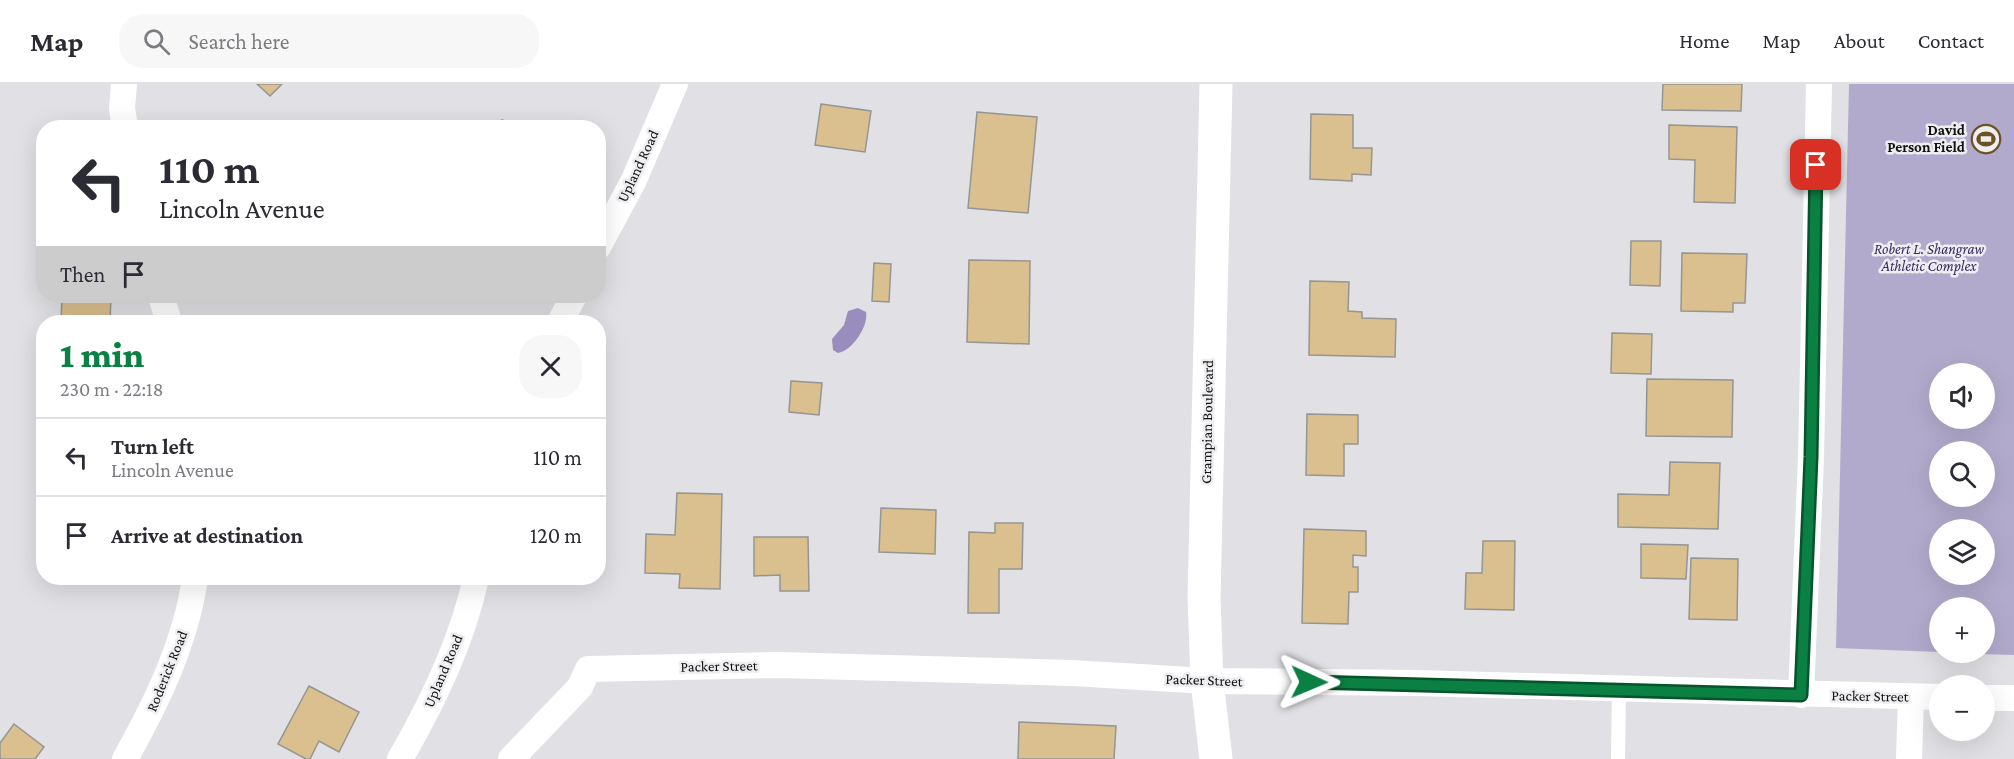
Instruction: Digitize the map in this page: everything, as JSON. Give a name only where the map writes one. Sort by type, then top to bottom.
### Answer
[{"type":"street","points":[[124,84],[122,108],[124,120]]},
{"type":"street","name":"Upland Road","points":[[606,232],[634,180],[675,84]]},
{"type":"street","name":"Grampian Boulevard","points":[[1216,84],[1204,598],[1207,681],[1216,759]]},
{"type":"street","points":[[1801,695],[1811,457],[1819,84]]},
{"type":"street","name":"Roderick Road","points":[[125,759],[149,716],[179,646],[190,610],[194,585]]},
{"type":"street","name":"Upland Road","points":[[400,759],[422,721],[454,651],[474,585]]},
{"type":"street","name":"Packer Street","points":[[511,759],[580,687],[588,669],[779,665],[1072,673],[1207,681],[1929,697]]},
{"type":"street","points":[[1909,759],[1911,697]]},
{"type":"street","points":[[1995,698],[2014,698]]},
{"type":"lane","points":[[1618,759],[1619,689]]},
{"type":"green space","name":"Robert L. Shangraw Athletic Complex","points":[[1849,84],[2014,84],[2014,655],[1995,654],[1995,597],[1929,597],[1929,652],[1836,648]]},
{"type":"shaded area","points":[[858,308],[866,312],[862,331],[849,348],[838,353],[833,350],[832,339],[844,325],[848,311]]},
{"type":"building","points":[[257,84],[282,84],[270,96]]},
{"type":"building","points":[[1663,84],[1742,84],[1741,111],[1662,110]]},
{"type":"building","points":[[821,104],[871,111],[865,152],[815,145]]},
{"type":"building","points":[[977,112],[1037,117],[1028,213],[968,208]]},
{"type":"building","points":[[1311,114],[1353,115],[1353,148],[1372,148],[1371,175],[1352,174],[1352,181],[1310,179]]},
{"type":"building","points":[[1669,125],[1737,127],[1735,203],[1694,202],[1695,160],[1669,159]]},
{"type":"building","points":[[1631,241],[1661,241],[1660,286],[1630,285]]},
{"type":"building","points":[[1682,253],[1747,254],[1745,303],[1733,303],[1733,312],[1681,311]]},
{"type":"building","points":[[969,260],[1030,261],[1029,344],[967,342]]},
{"type":"building","points":[[874,263],[891,264],[889,302],[872,301]]},
{"type":"building","points":[[1310,281],[1349,282],[1348,311],[1362,312],[1362,318],[1396,319],[1395,357],[1309,355]]},
{"type":"building","points":[[62,303],[111,303],[110,315],[61,315]]},
{"type":"building","points":[[1612,333],[1652,334],[1651,374],[1611,373]]},
{"type":"building","points":[[1647,379],[1733,380],[1732,437],[1646,436]]},
{"type":"building","points":[[791,381],[822,383],[819,415],[789,412]]},
{"type":"building","points":[[1307,414],[1358,415],[1358,444],[1344,444],[1344,476],[1306,475]]},
{"type":"building","points":[[1670,462],[1720,463],[1718,529],[1618,527],[1618,494],[1669,495]]},
{"type":"building","points":[[677,493],[722,494],[720,589],[679,588],[680,574],[645,573],[646,534],[675,535]]},
{"type":"building","points":[[881,508],[936,510],[935,554],[879,552]]},
{"type":"building","points":[[995,523],[1023,523],[1022,569],[999,569],[999,613],[968,613],[969,532],[995,533]]},
{"type":"building","points":[[1304,529],[1366,531],[1366,556],[1353,555],[1353,567],[1358,567],[1358,592],[1349,592],[1348,624],[1302,623]]},
{"type":"building","points":[[754,537],[808,537],[809,591],[780,591],[780,575],[754,576]]},
{"type":"building","points":[[1483,541],[1515,541],[1514,610],[1465,609],[1466,573],[1482,573]]},
{"type":"building","points":[[1641,544],[1688,545],[1686,579],[1641,578]]},
{"type":"building","points":[[1691,558],[1738,559],[1737,620],[1689,619]]},
{"type":"building","points":[[309,686],[359,712],[339,752],[319,741],[310,759],[306,759],[278,744]]},
{"type":"building","points":[[1019,722],[1116,726],[1114,759],[1018,759]]},
{"type":"building","points":[[14,724],[44,747],[35,759],[0,759],[0,743]]},
{"type":"place","name":"David Person Field","points":[[1986,139]]},
{"type":"route","points":[[1309,682],[1417,683],[1801,695],[1811,457],[1816,165]]}]
